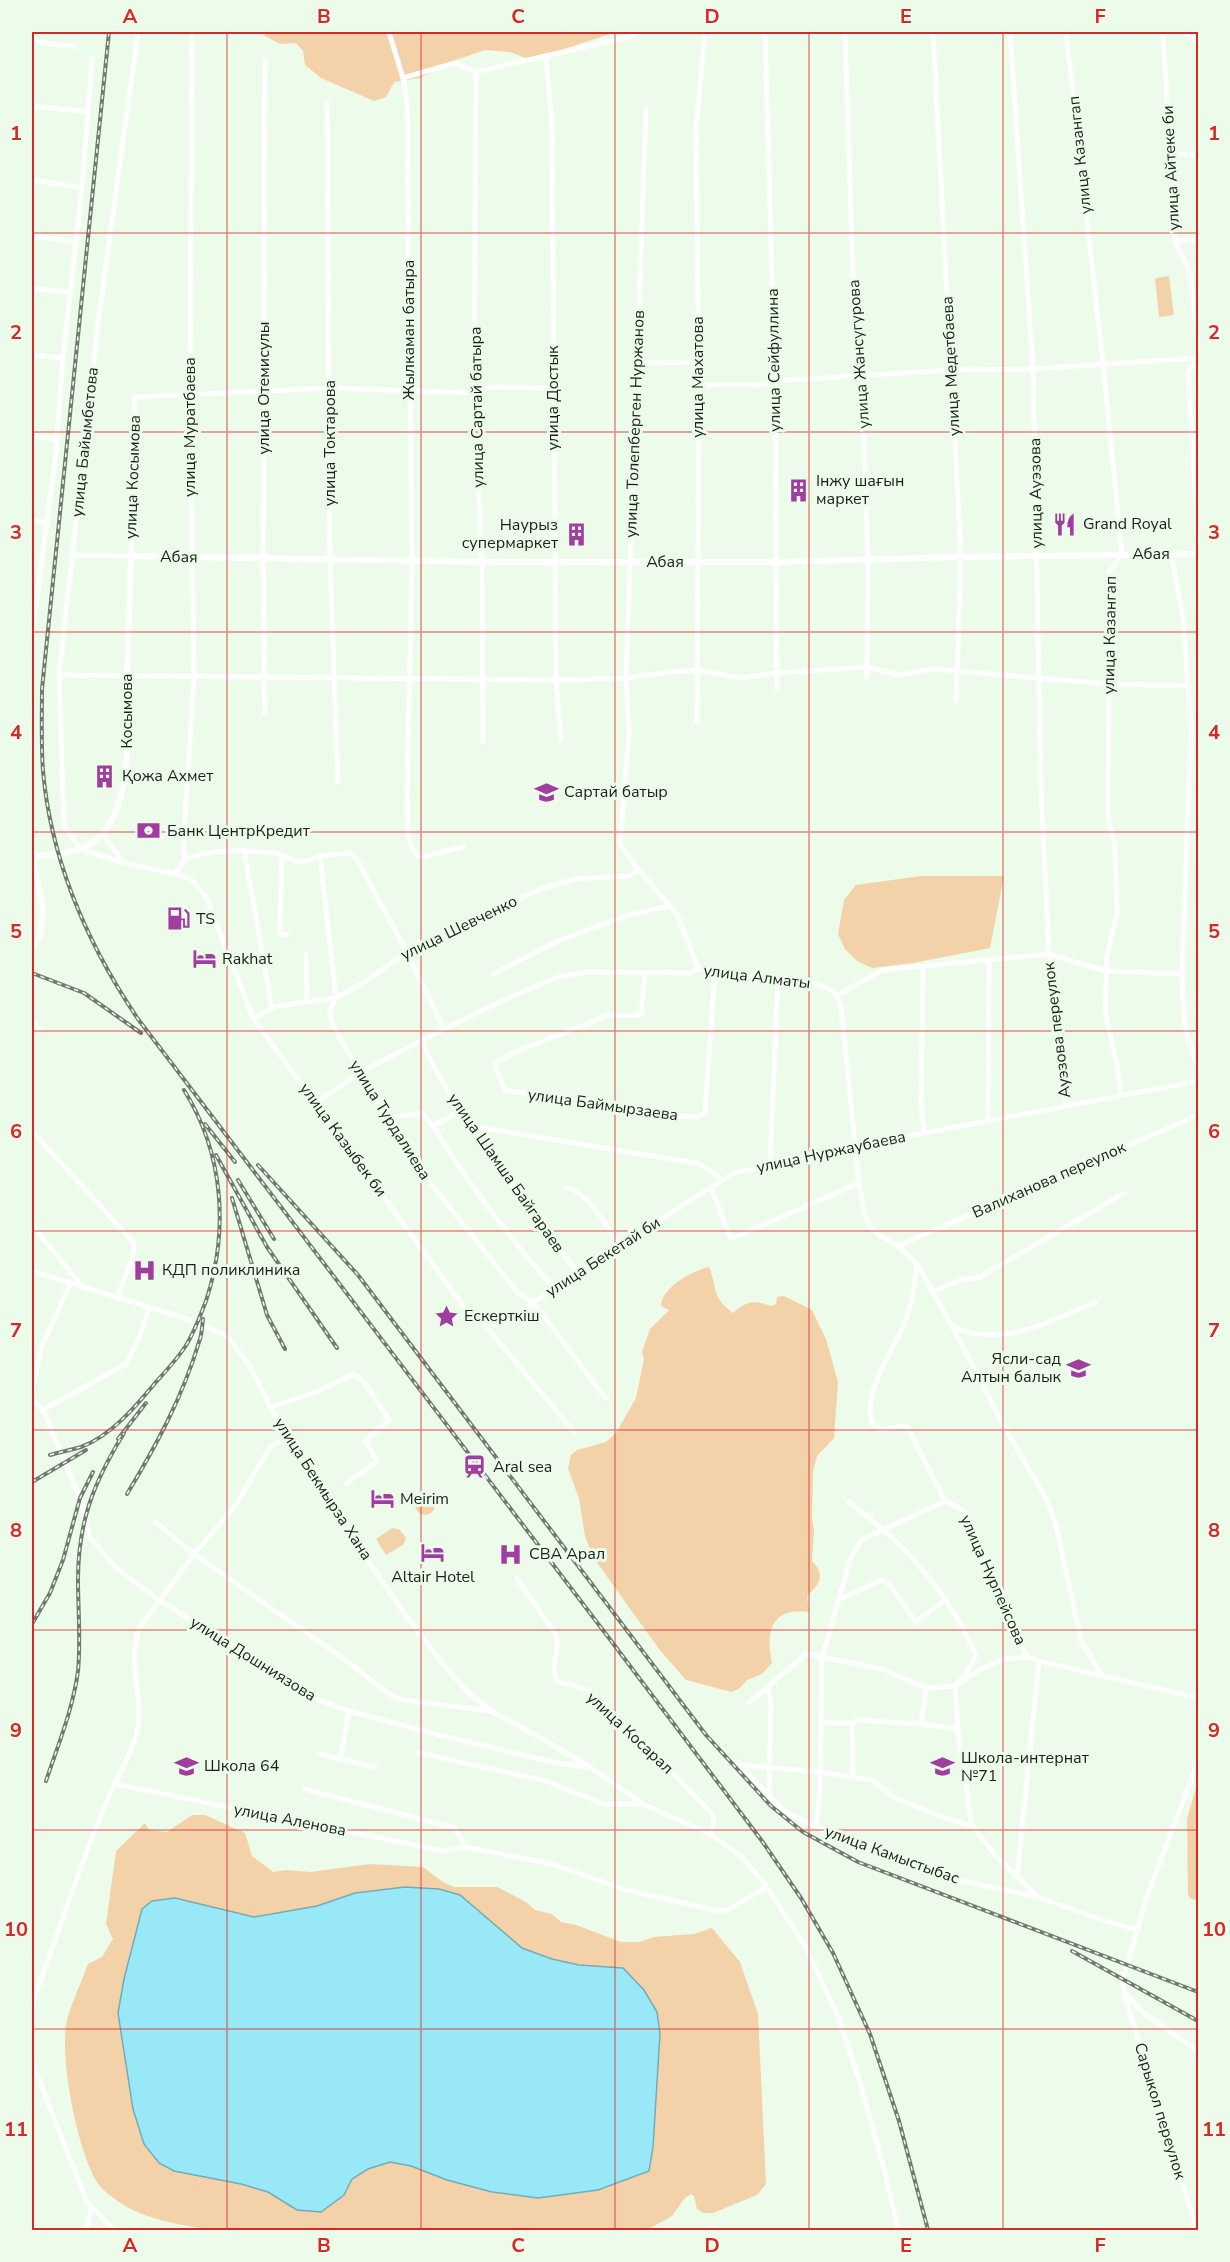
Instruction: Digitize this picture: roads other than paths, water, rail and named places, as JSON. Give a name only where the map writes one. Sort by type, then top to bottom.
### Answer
[{"type":"street","name":"улица Байымбетова","points":[[81,849],[64,826],[59,675],[98,323],[138,32]]},
{"type":"street","name":"улица Муратбаева","points":[[185,860],[183,849],[194,677],[190,395],[192,32]]},
{"type":"street","name":"Жылкаман батыра","points":[[389,32],[407,100],[412,560],[408,829],[412,850],[418,856],[464,846]]},
{"type":"street","points":[[403,78],[455,63],[476,72],[632,36],[639,32]]},
{"type":"street","name":"улица Махатова","points":[[697,722],[699,385],[696,129],[705,32]]},
{"type":"street","name":"улица Сейфуллина","points":[[765,32],[775,381],[777,688]]},
{"type":"street","name":"улица Жансугурова","points":[[845,32],[856,367],[862,375],[868,560],[867,677]]},
{"type":"street","name":"улица Медетбаева","points":[[933,32],[961,557],[956,701]]},
{"type":"street","name":"улица Ауэзова","points":[[1010,32],[1033,369],[1041,790],[1048,954]]},
{"type":"street","name":"улица Казангап","points":[[1066,32],[1122,554],[1109,572],[1108,819],[1115,846],[1117,913],[1107,956],[1105,1012],[1117,1065],[1121,1096]]},
{"type":"street","name":"улица Айтеке би","points":[[1163,32],[1174,241],[1189,270],[1198,337]]},
{"type":"street","points":[[1185,32],[1198,42]]},
{"type":"street","points":[[32,41],[75,46]]},
{"type":"street","name":"улица Достык","points":[[546,56],[552,125],[554,562],[556,680],[561,740]]},
{"type":"street","points":[[32,635],[57,440],[63,358],[82,188],[92,59]]},
{"type":"street","name":"улица Отемисулы","points":[[265,62],[263,558],[265,714]]},
{"type":"street","name":"улица Сартай батыра","points":[[476,72],[474,393],[482,562],[483,743]]},
{"type":"street","name":"улица Токтарова","points":[[327,103],[330,559],[338,783]]},
{"type":"street","points":[[32,106],[88,112]]},
{"type":"street","name":"улица Толепберген Нуржанов","points":[[646,108],[626,678],[629,733],[620,844],[677,915],[698,968]]},
{"type":"street","points":[[1170,153],[1198,154]]},
{"type":"street","points":[[32,180],[82,188]]},
{"type":"street","points":[[32,236],[76,242]]},
{"type":"street","points":[[1174,241],[1198,240]]},
{"type":"street","points":[[32,289],[70,292]]},
{"type":"street","points":[[32,355],[63,358]]},
{"type":"street","points":[[699,385],[763,385],[775,381],[862,375],[952,370],[1033,369],[1198,359]]},
{"type":"street","points":[[1198,359],[1188,371],[1198,540]]},
{"type":"street","points":[[636,363],[698,362]]},
{"type":"street","points":[[190,395],[330,388],[474,393],[491,387],[553,388]]},
{"type":"street","name":"улица Косымова","points":[[131,556],[135,398],[190,395]]},
{"type":"street","points":[[32,436],[57,440]]},
{"type":"street","points":[[32,520],[48,523]]},
{"type":"street","points":[[1171,554],[1183,618],[1191,727],[1182,974],[1183,1005],[1190,1048],[1198,1065]]},
{"type":"street","name":"Абая","points":[[131,556],[482,562],[776,562],[1198,554]]},
{"type":"street","points":[[72,555],[131,556]]},
{"type":"street","name":"Косымова","points":[[81,849],[102,834],[113,815],[126,775],[131,556]]},
{"type":"street","points":[[59,675],[556,680],[626,678],[697,670],[739,678],[867,667],[900,675],[932,669],[1109,684],[1189,686]]},
{"type":"street","points":[[102,834],[124,863]]},
{"type":"street","points":[[32,847],[32,858],[43,909],[40,936],[32,946]]},
{"type":"street","points":[[32,858],[81,849]]},
{"type":"street","name":"улица Казыбек би","points":[[81,849],[124,863],[191,879],[206,897],[253,1018],[467,1311],[484,1324],[574,1432]]},
{"type":"street","points":[[244,850],[272,1009]]},
{"type":"street","points":[[175,874],[185,860],[208,853],[244,850],[276,853],[298,862],[320,856],[351,854],[356,858],[407,952],[444,1029]]},
{"type":"street","points":[[282,856],[280,934],[286,935]]},
{"type":"street","name":"улица Турдалиева","points":[[320,856],[336,998],[330,1010],[332,1024],[406,1152],[429,1184],[518,1293],[534,1303],[606,1399]]},
{"type":"street","name":"улица Шевченко","points":[[253,1018],[290,1003],[336,998],[363,983],[407,952],[540,889],[576,879],[629,876],[638,869]]},
{"type":"street","points":[[493,974],[560,940],[630,915],[670,906]]},
{"type":"street","points":[[306,954],[307,1001]]},
{"type":"street","points":[[1102,1676],[1080,1641],[1056,1525],[1047,1500],[917,1264],[898,1246],[870,1227],[865,1215],[859,1182],[838,995],[882,970],[1048,954],[1106,971],[1182,974]]},
{"type":"street","name":"Ауэзова переулок","points":[[1048,954],[1066,1106]]},
{"type":"street","points":[[988,1120],[990,960]]},
{"type":"street","points":[[923,966],[921,1106],[924,1132]]},
{"type":"street","name":"улица Алматы","points":[[316,1102],[359,1073],[420,1041],[506,999],[558,977],[586,972],[690,974],[698,968],[715,973],[829,988],[838,995]]},
{"type":"street","name":"улица Баймырзаева","points":[[645,973],[641,1015],[609,1015],[520,1050],[494,1064],[505,1090],[668,1116],[697,1117],[705,1113],[715,973]]},
{"type":"street","points":[[770,1164],[778,980]]},
{"type":"street","points":[[32,1021],[39,1029]]},
{"type":"street","name":"улица Шамша Байгараев","points":[[420,1041],[470,1126],[578,1272]]},
{"type":"street","name":"улица Нуржаубаева","points":[[721,1180],[734,1173],[856,1146],[1198,1081]]},
{"type":"street","points":[[433,1126],[460,1111]]},
{"type":"street","points":[[386,1118],[421,1113],[433,1126],[494,1215],[554,1288]]},
{"type":"street","name":"Валиханова переулок","points":[[898,1246],[1198,1115]]},
{"type":"street","points":[[470,1126],[696,1163],[710,1170],[721,1180]]},
{"type":"street","points":[[32,1131],[134,1243],[134,1253],[117,1298]]},
{"type":"street","name":"улица Бекетай би","points":[[484,1324],[504,1324],[578,1272],[721,1180]]},
{"type":"street","points":[[711,1186],[731,1239],[859,1182]]},
{"type":"street","points":[[567,1187],[579,1192],[595,1210],[619,1245]]},
{"type":"street","points":[[932,1292],[963,1279],[978,1278],[1124,1193]]},
{"type":"street","points":[[32,1225],[83,1287]]},
{"type":"street","name":"улица Нурпейсова","points":[[917,1264],[914,1292],[902,1328],[882,1367],[869,1409],[873,1426],[880,1430],[892,1430],[901,1426],[908,1428],[945,1501],[964,1511],[1027,1658],[1039,1661],[1017,1877]]},
{"type":"street","name":"улица Бекмырза Хана","points":[[32,1271],[197,1322],[227,1336],[250,1366],[286,1438],[407,1617],[446,1668],[490,1711]]},
{"type":"street","points":[[32,1393],[41,1348],[70,1284]]},
{"type":"street","points":[[952,1326],[968,1333],[1005,1335],[1024,1331],[1095,1302]]},
{"type":"street","points":[[43,1410],[126,1364],[136,1346],[149,1308]]},
{"type":"street","points":[[271,1407],[319,1391],[354,1374],[364,1382],[389,1420],[365,1441],[377,1461],[346,1484]]},
{"type":"street","name":"улица Дошниязова","points":[[32,1399],[43,1410],[80,1498],[90,1537],[115,1567],[159,1600],[313,1698],[349,1711],[455,1739],[552,1762],[590,1767]]},
{"type":"street","points":[[32,2012],[36,1993],[105,1806],[128,1759],[136,1733],[140,1711],[134,1651],[135,1638],[159,1600],[235,1506],[271,1446],[286,1438]]},
{"type":"street","points":[[816,1827],[820,1792],[822,1658],[850,1560],[861,1540],[945,1501]]},
{"type":"street","points":[[849,1502],[883,1528],[924,1569],[946,1599],[976,1655],[967,1672],[955,1686],[958,1729],[972,1826],[996,1856],[1038,1897]]},
{"type":"street","points":[[155,1522],[194,1554],[351,1664],[390,1695],[404,1700],[490,1711],[590,1767],[643,1804],[710,1834],[742,1857],[767,1887],[805,1946],[837,2014],[859,2079],[898,2230]]},
{"type":"street","name":"улица Косарал","points":[[517,1579],[559,1642],[554,1669],[554,1676],[558,1682],[588,1690],[610,1714],[621,1721],[653,1755],[663,1762],[713,1815],[714,1824],[710,1834]]},
{"type":"street","points":[[840,1599],[882,1580],[891,1586],[916,1622],[946,1599]]},
{"type":"street","points":[[749,1702],[806,1654],[882,1669],[926,1688],[955,1686],[981,1669],[1004,1659],[1027,1658]]},
{"type":"street","points":[[1039,1661],[1198,1698]]},
{"type":"street","points":[[768,1688],[771,1702],[769,1796]]},
{"type":"street","points":[[921,1724],[926,1688]]},
{"type":"street","points":[[340,1759],[349,1711]]},
{"type":"street","points":[[820,1723],[852,1723],[857,1720],[958,1729]]},
{"type":"street","points":[[852,1723],[853,1777]]},
{"type":"street","points":[[419,1753],[546,1781],[603,1804],[643,1804]]},
{"type":"street","points":[[319,1754],[375,1767]]},
{"type":"street","points":[[1198,1762],[1146,1899],[1123,1980],[1124,1992],[1141,2011],[1198,2051]]},
{"type":"street","name":"улица Камыстыбас","points":[[771,1768],[738,1763],[784,1811],[816,1827],[948,1878],[1038,1897],[1138,1930]]},
{"type":"street","points":[[771,1768],[820,1772],[872,1780],[895,1798],[972,1826]]},
{"type":"street","name":"улица Аленова","points":[[115,1784],[444,1851],[465,1847],[552,1864],[623,1889],[718,1911],[727,1911],[767,1887]]},
{"type":"street","name":"улица Аленова","points":[[304,1789],[455,1828],[465,1847]]},
{"type":"street","name":"Сарыкол переулок","points":[[1124,1992],[1197,2230]]},
{"type":"street","points":[[32,2062],[91,2208],[114,2230]]},
{"type":"street","points":[[87,2230],[91,2208]]},
{"type":"water","points":[[405,1887],[439,1889],[460,1895],[522,1948],[552,1959],[579,1965],[623,1968],[644,1990],[657,2012],[660,2034],[653,2147],[649,2171],[598,2190],[538,2198],[492,2192],[447,2180],[411,2166],[390,2162],[368,2169],[352,2179],[344,2195],[321,2212],[297,2210],[268,2192],[241,2184],[174,2171],[159,2163],[144,2144],[133,2109],[118,2013],[142,1909],[152,1901],[175,1898],[254,1917],[317,1906],[355,1893]]},
{"type":"railway","points":[[109,32],[42,689],[43,771],[47,804],[63,870],[103,962],[138,1019],[615,1646],[762,1841],[801,1898],[833,1953],[870,2034],[899,2121],[928,2230]]},
{"type":"railway","points":[[32,973],[84,993],[141,1033]]},
{"type":"railway","points":[[50,1455],[81,1447],[113,1428],[140,1401],[182,1351],[206,1301],[218,1248],[219,1193],[208,1140],[184,1090]]},
{"type":"railway","points":[[205,1124],[235,1162]]},
{"type":"railway","points":[[216,1155],[267,1247],[337,1348]]},
{"type":"railway","points":[[258,1165],[358,1275],[706,1735],[771,1806],[803,1832],[858,1862],[1198,1992]]},
{"type":"railway","points":[[238,1180],[274,1239]]},
{"type":"railway","points":[[232,1198],[267,1315],[285,1349]]},
{"type":"railway","points":[[127,1494],[177,1401],[193,1362],[203,1319]]},
{"type":"railway","points":[[118,1439],[146,1403]]},
{"type":"railway","points":[[46,1781],[76,1685],[79,1648],[79,1559],[85,1520],[96,1485],[124,1433]]},
{"type":"railway","points":[[32,1482],[86,1450]]},
{"type":"railway","points":[[32,1624],[50,1593],[63,1560],[80,1498],[93,1472]]},
{"type":"railway","points":[[1072,1951],[1198,2021]]},
{"type":"place","name":"Інжу шағын маркет","points":[[798,490]]},
{"type":"place","name":"Grand Royal","points":[[1065,524]]},
{"type":"place","name":"Наурыз супермаркет","points":[[576,534]]},
{"type":"place","name":"Қожа Ахмет","points":[[104,776]]},
{"type":"place","name":"Сартай батыр","points":[[546,792]]},
{"type":"place","name":"Банк ЦентрКредит","points":[[149,831]]},
{"type":"place","name":"TS","points":[[178,919]]},
{"type":"place","name":"Rakhat","points":[[204,959]]},
{"type":"place","name":"КДП поликлиника","points":[[144,1270]]},
{"type":"place","name":"Ескерткіш","points":[[446,1316]]},
{"type":"place","name":"Ясли-сад Алтын балык","points":[[1079,1368]]},
{"type":"place","name":"Aral sea","points":[[475,1467]]},
{"type":"place","name":"Meirim","points":[[382,1499]]},
{"type":"place","name":"Altair Hotel","points":[[433,1552]]},
{"type":"place","name":"СВА Арал","points":[[511,1554]]},
{"type":"place","name":"Школа 64","points":[[186,1766]]},
{"type":"place","name":"Школа-интернат №71","points":[[943,1767]]}]
